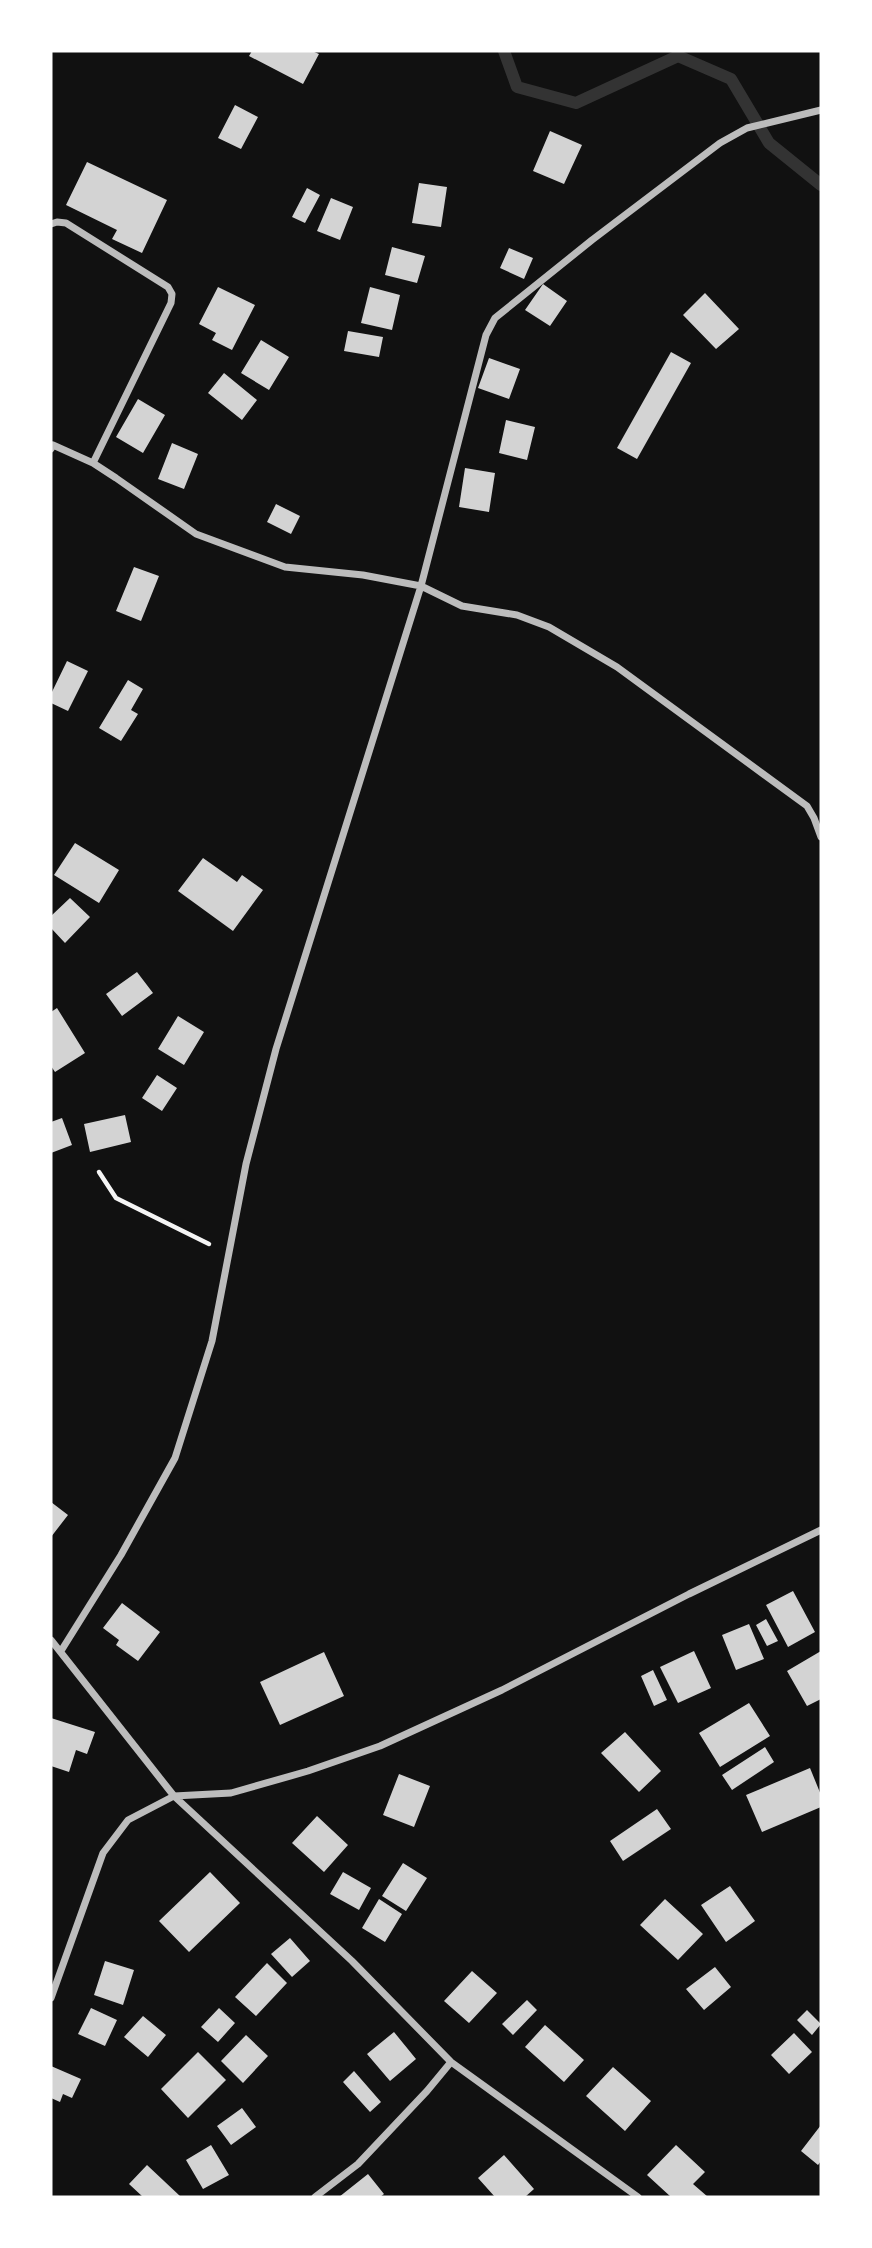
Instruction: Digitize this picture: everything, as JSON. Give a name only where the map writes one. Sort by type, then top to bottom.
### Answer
[{"type":"street","points":[[61,1651],[121,1555],[174,1458],[212,1341],[246,1164],[276,1049],[421,586],[486,335],[495,318],[592,240],[720,144],[747,128],[821,110]]},
{"type":"street","points":[[51,224],[66,223],[167,288],[172,295],[171,303],[93,463]]},
{"type":"street","points":[[51,446],[93,463],[196,534],[285,567],[363,575],[421,586],[462,607],[517,615],[549,627],[617,667],[807,806],[821,837]]},
{"type":"street","points":[[51,1998],[103,1853],[128,1820],[174,1796],[231,1793],[308,1772],[380,1746],[502,1690],[821,1530]]},
{"type":"street","points":[[51,1640],[174,1796],[352,1961],[450,2062],[638,2197]]},
{"type":"street","points":[[315,2197],[358,2164],[427,2091],[450,2062]]},
{"type":"path","points":[[99,1172],[116,1198],[229,1254]]},
{"type":"building","points":[[252,51],[312,51],[319,54],[303,84],[249,56]]},
{"type":"building","points":[[235,105],[258,117],[241,149],[218,138]]},
{"type":"building","points":[[550,131],[582,145],[564,184],[533,171]]},
{"type":"building","points":[[87,162],[167,200],[142,253],[112,239],[117,230],[66,205]]},
{"type":"building","points":[[419,183],[447,187],[441,227],[412,223]]},
{"type":"building","points":[[307,188],[320,195],[305,223],[292,217]]},
{"type":"building","points":[[331,198],[353,207],[340,240],[317,231]]},
{"type":"building","points":[[392,247],[425,256],[417,283],[385,275]]},
{"type":"building","points":[[509,248],[533,258],[524,279],[500,268]]},
{"type":"building","points":[[543,284],[567,301],[550,326],[525,310]]},
{"type":"building","points":[[218,287],[255,305],[232,350],[212,340],[216,333],[199,324]]},
{"type":"building","points":[[370,287],[400,295],[392,330],[361,323]]},
{"type":"building","points":[[705,293],[739,329],[716,349],[683,315]]},
{"type":"building","points":[[348,331],[383,337],[379,357],[344,351]]},
{"type":"building","points":[[261,340],[289,357],[269,390],[241,373]]},
{"type":"building","points":[[671,352],[691,363],[637,459],[617,448]]},
{"type":"building","points":[[489,358],[520,369],[509,399],[478,388]]},
{"type":"building","points":[[224,373],[257,400],[242,420],[208,393]]},
{"type":"building","points":[[138,399],[165,415],[143,453],[116,437]]},
{"type":"building","points":[[506,420],[535,427],[527,460],[499,453]]},
{"type":"building","points":[[172,443],[198,454],[184,489],[158,479]]},
{"type":"building","points":[[465,468],[495,473],[489,512],[459,507]]},
{"type":"building","points":[[276,504],[300,516],[291,534],[267,522]]},
{"type":"building","points":[[134,567],[159,576],[141,621],[116,611]]},
{"type":"building","points":[[67,661],[88,671],[68,711],[51,703],[51,694]]},
{"type":"building","points":[[128,680],[143,689],[131,710],[138,714],[121,741],[99,728]]},
{"type":"building","points":[[75,843],[119,870],[99,903],[54,875]]},
{"type":"building","points":[[203,858],[237,882],[242,875],[263,890],[233,931],[178,891]]},
{"type":"building","points":[[70,898],[90,917],[65,943],[51,928],[51,916]]},
{"type":"building","points":[[137,972],[153,993],[122,1016],[106,994]]},
{"type":"building","points":[[57,1008],[85,1053],[55,1072],[51,1066],[51,1012]]},
{"type":"building","points":[[178,1016],[204,1032],[184,1065],[158,1049]]},
{"type":"building","points":[[157,1075],[177,1088],[162,1111],[142,1098]]},
{"type":"building","points":[[125,1115],[131,1142],[90,1152],[84,1124]]},
{"type":"building","points":[[62,1118],[72,1145],[51,1153],[51,1122]]},
{"type":"building","points":[[51,1502],[68,1515],[51,1537]]},
{"type":"building","points":[[793,1591],[815,1632],[788,1647],[766,1605]]},
{"type":"building","points":[[122,1603],[160,1632],[138,1661],[116,1645],[119,1640],[103,1628]]},
{"type":"building","points":[[766,1619],[778,1641],[767,1646],[756,1625]]},
{"type":"building","points":[[749,1624],[764,1659],[736,1670],[722,1635]]},
{"type":"building","points":[[694,1651],[711,1688],[678,1703],[660,1667]]},
{"type":"building","points":[[821,1651],[821,1699],[807,1706],[787,1671]]},
{"type":"building","points":[[324,1652],[344,1696],[280,1725],[260,1682]]},
{"type":"building","points":[[653,1670],[667,1700],[654,1706],[641,1676]]},
{"type":"building","points":[[749,1703],[770,1736],[720,1767],[699,1733]]},
{"type":"building","points":[[51,1718],[95,1732],[87,1754],[76,1750],[69,1772],[51,1766]]},
{"type":"building","points":[[625,1732],[661,1771],[639,1792],[601,1753]]},
{"type":"building","points":[[765,1747],[774,1762],[732,1790],[722,1775]]},
{"type":"building","points":[[810,1768],[821,1795],[821,1807],[762,1832],[746,1795]]},
{"type":"building","points":[[399,1774],[430,1786],[414,1827],[383,1815]]},
{"type":"building","points":[[657,1809],[671,1829],[623,1861],[610,1841]]},
{"type":"building","points":[[317,1816],[348,1845],[324,1872],[292,1843]]},
{"type":"building","points":[[403,1863],[427,1878],[406,1911],[382,1896]]},
{"type":"building","points":[[210,1872],[240,1903],[189,1952],[159,1921]]},
{"type":"building","points":[[343,1872],[371,1888],[359,1910],[330,1894]]},
{"type":"building","points":[[730,1886],[755,1921],[726,1942],[701,1905]]},
{"type":"building","points":[[379,1899],[402,1914],[385,1942],[362,1928]]},
{"type":"building","points":[[665,1899],[703,1934],[678,1960],[640,1925]]},
{"type":"building","points":[[290,1938],[310,1961],[292,1977],[271,1954]]},
{"type":"building","points":[[105,1961],[134,1970],[123,2005],[94,1995]]},
{"type":"building","points":[[267,1963],[287,1983],[256,2016],[235,1997]]},
{"type":"building","points":[[715,1967],[731,1987],[704,2010],[686,1989]]},
{"type":"building","points":[[472,1971],[497,1993],[469,2023],[444,2001]]},
{"type":"building","points":[[527,2000],[537,2010],[513,2035],[502,2024]]},
{"type":"building","points":[[91,2008],[117,2020],[105,2046],[78,2034]]},
{"type":"building","points":[[219,2008],[235,2023],[218,2042],[201,2027]]},
{"type":"building","points":[[807,2010],[821,2024],[812,2035],[797,2020]]},
{"type":"building","points":[[143,2016],[166,2035],[148,2057],[124,2037]]},
{"type":"building","points":[[545,2025],[584,2060],[564,2082],[525,2047]]},
{"type":"building","points":[[394,2032],[416,2059],[390,2081],[367,2054]]},
{"type":"building","points":[[794,2033],[812,2052],[789,2074],[771,2055]]},
{"type":"building","points":[[246,2035],[268,2056],[243,2083],[221,2061]]},
{"type":"building","points":[[198,2052],[226,2080],[188,2118],[161,2089]]},
{"type":"building","points":[[51,2066],[81,2079],[72,2098],[63,2094],[60,2102],[51,2098]]},
{"type":"building","points":[[613,2067],[651,2101],[625,2131],[586,2096]]},
{"type":"building","points":[[354,2071],[381,2102],[370,2112],[343,2082]]},
{"type":"building","points":[[242,2108],[256,2127],[231,2145],[217,2126]]},
{"type":"building","points":[[821,2125],[821,2161],[818,2165],[801,2151]]},
{"type":"building","points":[[211,2145],[229,2175],[203,2189],[186,2160]]},
{"type":"building","points":[[676,2145],[705,2172],[693,2184],[708,2197],[671,2197],[647,2175]]},
{"type":"building","points":[[504,2155],[534,2189],[525,2197],[495,2197],[478,2178]]},
{"type":"building","points":[[147,2165],[181,2197],[143,2197],[129,2184]]},
{"type":"building","points":[[368,2174],[384,2194],[380,2197],[339,2197]]},
{"type":"waterway","points":[[504,51],[517,87],[576,103],[678,56],[731,79],[769,143],[821,185]]}]
